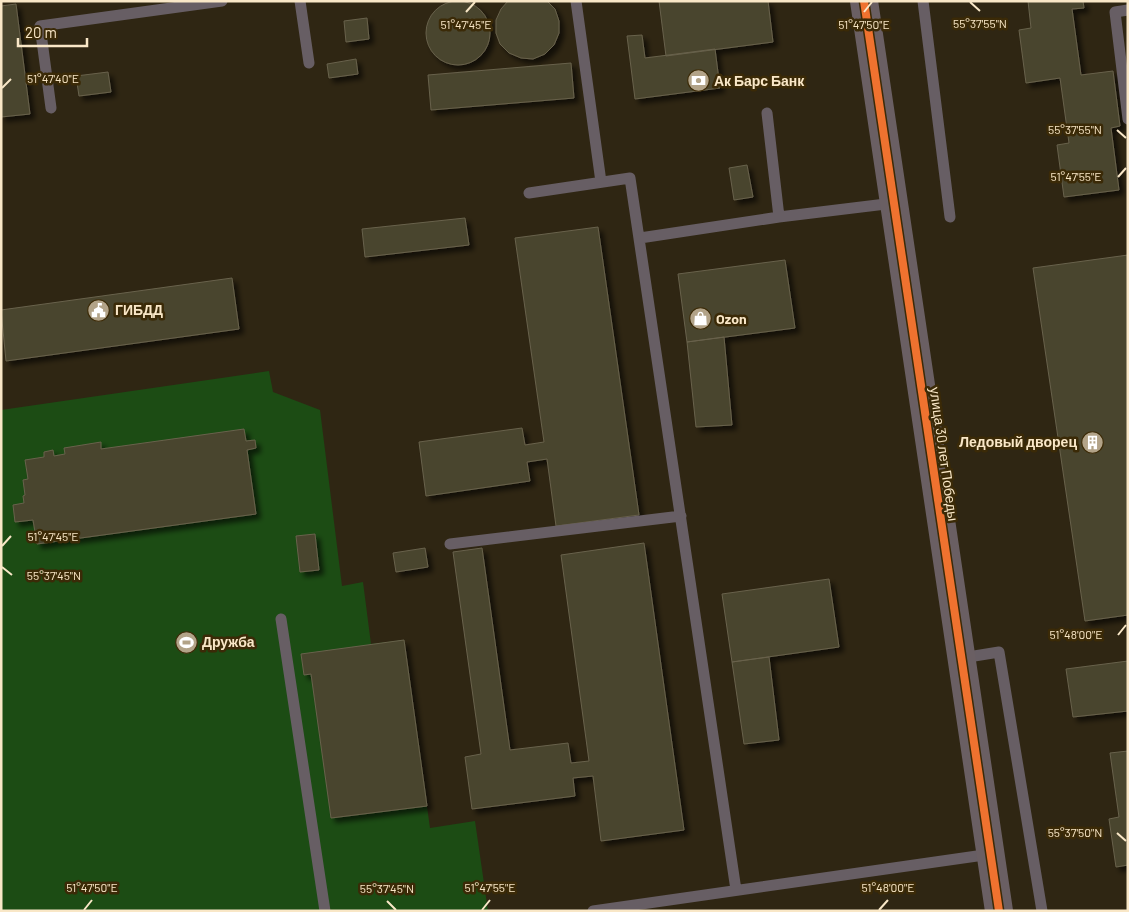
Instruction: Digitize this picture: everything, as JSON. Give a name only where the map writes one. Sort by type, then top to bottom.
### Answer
[{"type":"street","name":"улица 30 лет Победы","points":[[864,1],[999,911]]},
{"type":"lane","points":[[51,108],[40,26],[222,1]]},
{"type":"lane","points":[[300,1],[309,63]]},
{"type":"lane","points":[[576,1],[600,182]]},
{"type":"lane","points":[[923,1],[950,217]]},
{"type":"lane","points":[[1128,10],[1115,12],[1128,119]]},
{"type":"lane","points":[[767,113],[779,217]]},
{"type":"lane","points":[[529,193],[630,178],[736,890]]},
{"type":"lane","points":[[640,238],[779,217],[894,203]]},
{"type":"lane","points":[[450,544],[681,516]]},
{"type":"lane","points":[[281,619],[325,911]]},
{"type":"lane","points":[[962,658],[999,652],[1042,911]]},
{"type":"lane","points":[[593,911],[991,854]]},
{"type":"green space","name":"Дружба","points":[[269,371],[273,392],[320,410],[342,586],[363,582],[371,644],[404,640],[430,828],[475,821],[488,911],[1,911],[1,410]]},
{"type":"building","points":[[458,1],[470,3],[481,10],[488,21],[490,33],[488,45],[481,56],[470,63],[458,65],[446,63],[435,56],[428,45],[426,33],[428,21],[435,10],[446,3]]},
{"type":"building","points":[[508,1],[547,1],[555,9],[559,21],[559,33],[554,45],[545,54],[533,59],[521,58],[509,53],[500,44],[496,33],[496,20],[501,9]]},
{"type":"building","points":[[659,1],[768,1],[773,42],[666,56]]},
{"type":"building","points":[[1028,1],[1083,1],[1084,8],[1072,9],[1081,75],[1113,71],[1120,126],[1111,128],[1119,190],[1064,197],[1057,145],[1069,143],[1060,78],[1026,83],[1019,30],[1031,28]]},
{"type":"building","points":[[16,4],[30,114],[1,117],[1,6]]},
{"type":"building","points":[[367,18],[369,39],[346,42],[344,21]]},
{"type":"building","points":[[642,35],[645,58],[715,49],[720,88],[635,99],[627,36]]},
{"type":"building","points":[[356,59],[358,74],[329,78],[327,64]]},
{"type":"building","points":[[571,63],[574,98],[431,110],[428,75]]},
{"type":"building","points":[[108,72],[111,92],[79,96],[76,76]]},
{"type":"building","points":[[747,165],[753,197],[734,200],[729,168]]},
{"type":"building","points":[[465,218],[469,245],[365,257],[362,229]]},
{"type":"building","points":[[598,227],[639,515],[556,526],[547,459],[527,462],[530,481],[426,496],[419,442],[522,428],[525,445],[544,442],[515,238]]},
{"type":"building","name":"Ледовый дворец","points":[[1128,255],[1128,615],[1085,621],[1033,268]]},
{"type":"building","points":[[785,260],[795,328],[687,342],[678,274]]},
{"type":"building","points":[[232,278],[239,329],[6,361],[1,310]]},
{"type":"building","points":[[724,337],[732,425],[696,427],[687,342]]},
{"type":"building","points":[[244,429],[246,441],[255,440],[256,448],[247,450],[256,514],[37,544],[33,520],[15,522],[13,505],[24,503],[23,480],[28,479],[25,460],[44,457],[44,452],[53,450],[54,456],[65,454],[64,448],[101,442],[101,449]]},
{"type":"building","points":[[315,534],[319,570],[300,572],[296,536]]},
{"type":"building","points":[[644,543],[684,830],[601,841],[593,776],[573,778],[575,796],[472,809],[465,757],[481,754],[453,552],[482,548],[510,750],[568,743],[571,763],[589,761],[561,555]]},
{"type":"building","points":[[425,548],[428,567],[396,572],[393,553]]},
{"type":"building","points":[[829,579],[839,647],[732,662],[722,594]]},
{"type":"building","points":[[404,640],[427,806],[331,818],[311,674],[304,675],[301,654]]},
{"type":"building","points":[[769,657],[779,740],[744,744],[732,662]]},
{"type":"building","points":[[1128,661],[1128,711],[1073,717],[1066,669]]},
{"type":"building","points":[[1128,751],[1128,865],[1116,867],[1109,819],[1119,817],[1110,753]]},
{"type":"cycle path","points":[[864,1],[999,911]]},
{"type":"place","name":"Ак Барс Банк","points":[[698,81]]},
{"type":"place","name":"ГИБДД","points":[[99,310]]},
{"type":"place","name":"Ozon","points":[[700,319]]},
{"type":"place","name":"Ледовый дворец","points":[[1093,442]]},
{"type":"place","name":"Дружба","points":[[186,642]]}]
